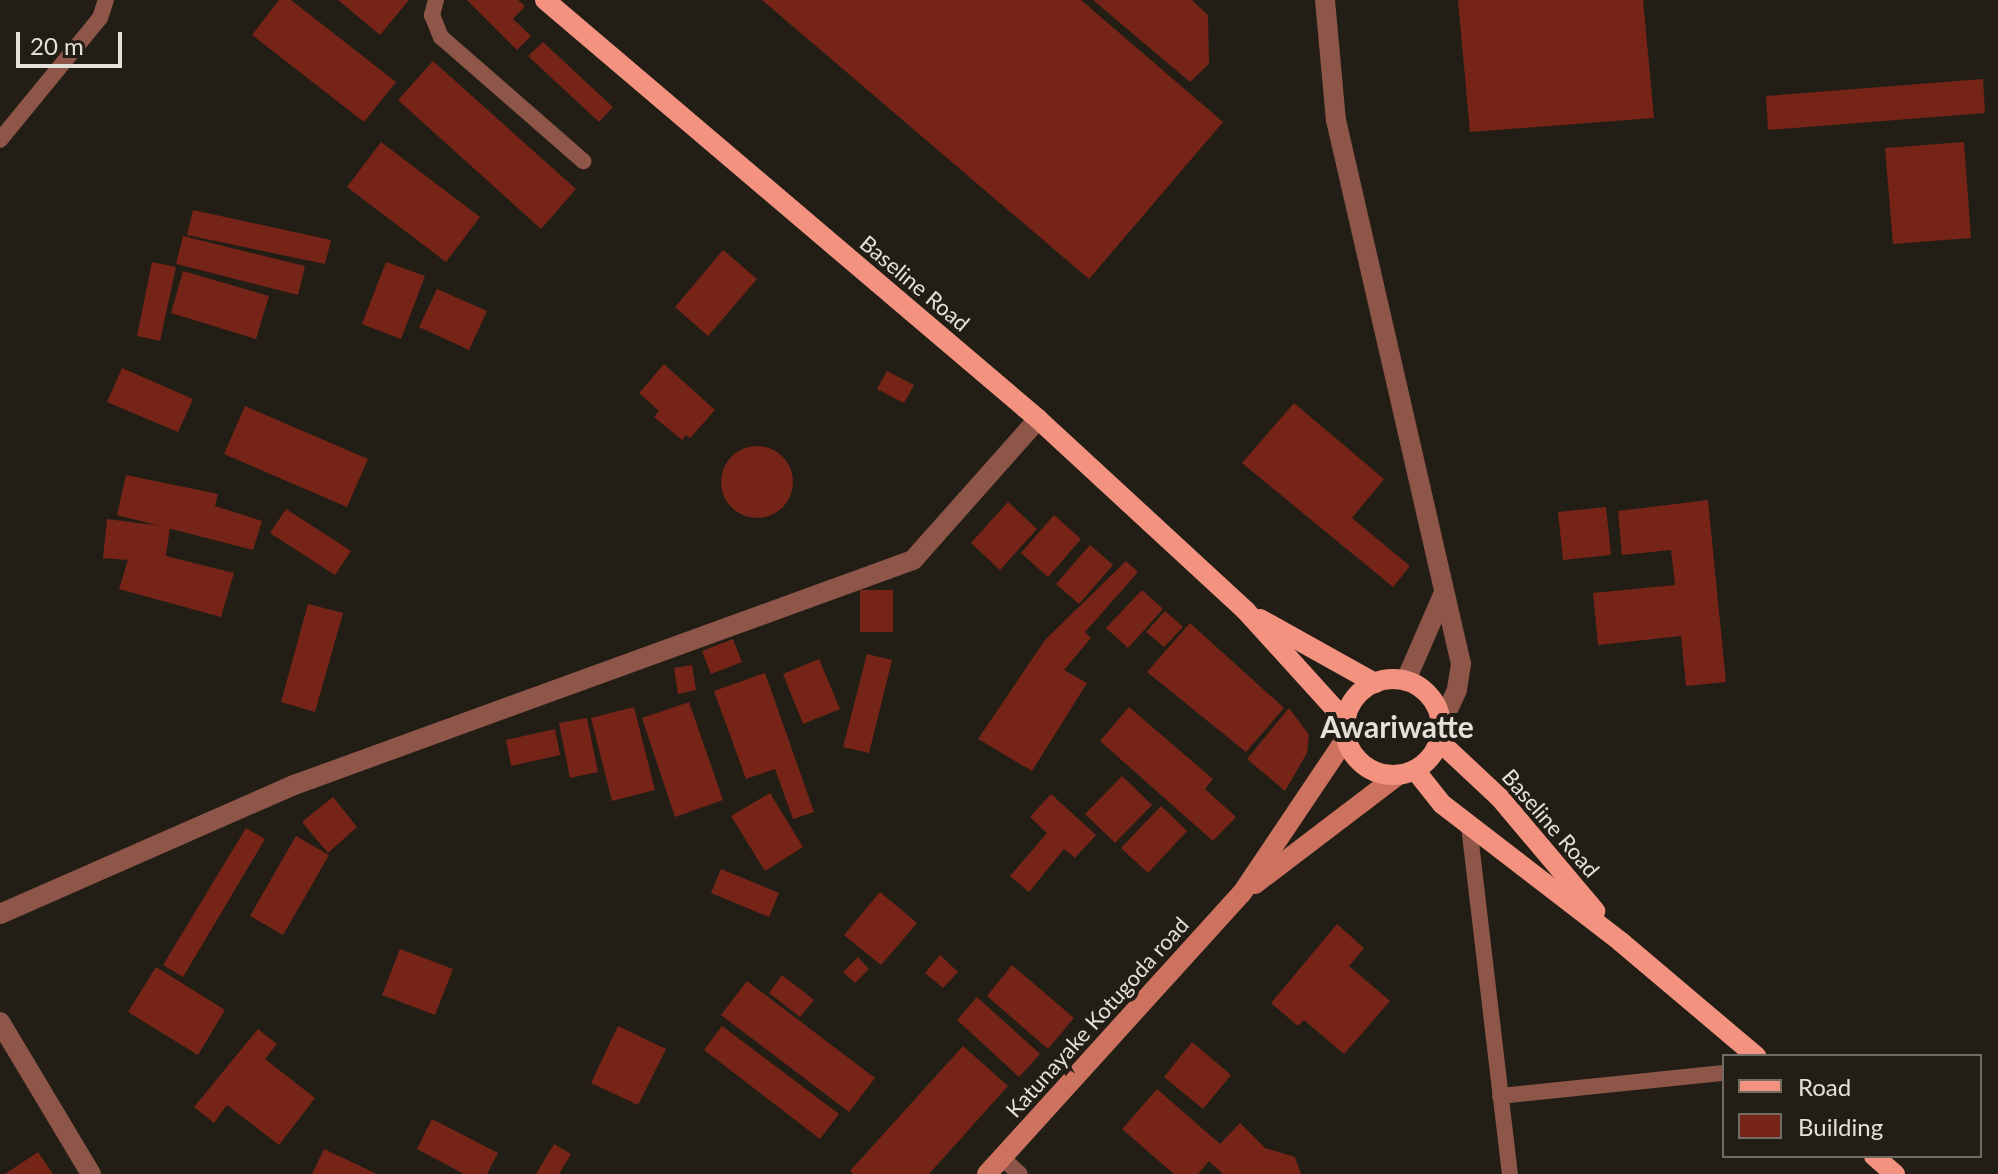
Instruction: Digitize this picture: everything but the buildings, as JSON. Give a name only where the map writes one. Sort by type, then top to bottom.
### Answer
[{"type":"main road","name":"Baseline Road","points":[[545,0],[1038,419],[1246,611],[1345,728]]},
{"type":"main road","name":"Baseline Road","points":[[1246,611],[1375,683]]},
{"type":"main road","points":[[1406,680],[1435,702],[1440,732],[1429,760],[1406,773],[1365,766],[1345,728],[1361,692],[1375,683],[1406,680]]},
{"type":"main road","name":"Katunayake Kotugoda road","points":[[987,1174],[1242,893],[1345,728]]},
{"type":"main road","name":"Baseline Road","points":[[1440,732],[1621,942]]},
{"type":"main road","name":"Baseline Road","points":[[1406,773],[1469,826],[1621,942],[1754,1054]]},
{"type":"main road","name":"Katunayake Kotugoda road","points":[[1242,893],[1406,773]]},
{"type":"main road","points":[[1876,1158],[1895,1174]]},
{"type":"street","points":[[1325,0],[1336,120],[1461,664],[1457,690],[1440,732]]},
{"type":"street","points":[[0,914],[294,785],[913,560],[1038,419]]},
{"type":"street","points":[[1406,680],[1443,595]]},
{"type":"street","points":[[0,1022],[91,1174]]},
{"type":"lane","points":[[0,140],[100,18],[106,0]]},
{"type":"lane","points":[[436,0],[432,15],[441,37],[583,161]]},
{"type":"lane","points":[[1469,826],[1510,1174]]},
{"type":"lane","points":[[1500,1096],[1722,1073]]},
{"type":"lane","points":[[1001,1157],[1020,1174]]},
{"type":"district","name":"Awariwatte","points":[[1397,726]]}]
